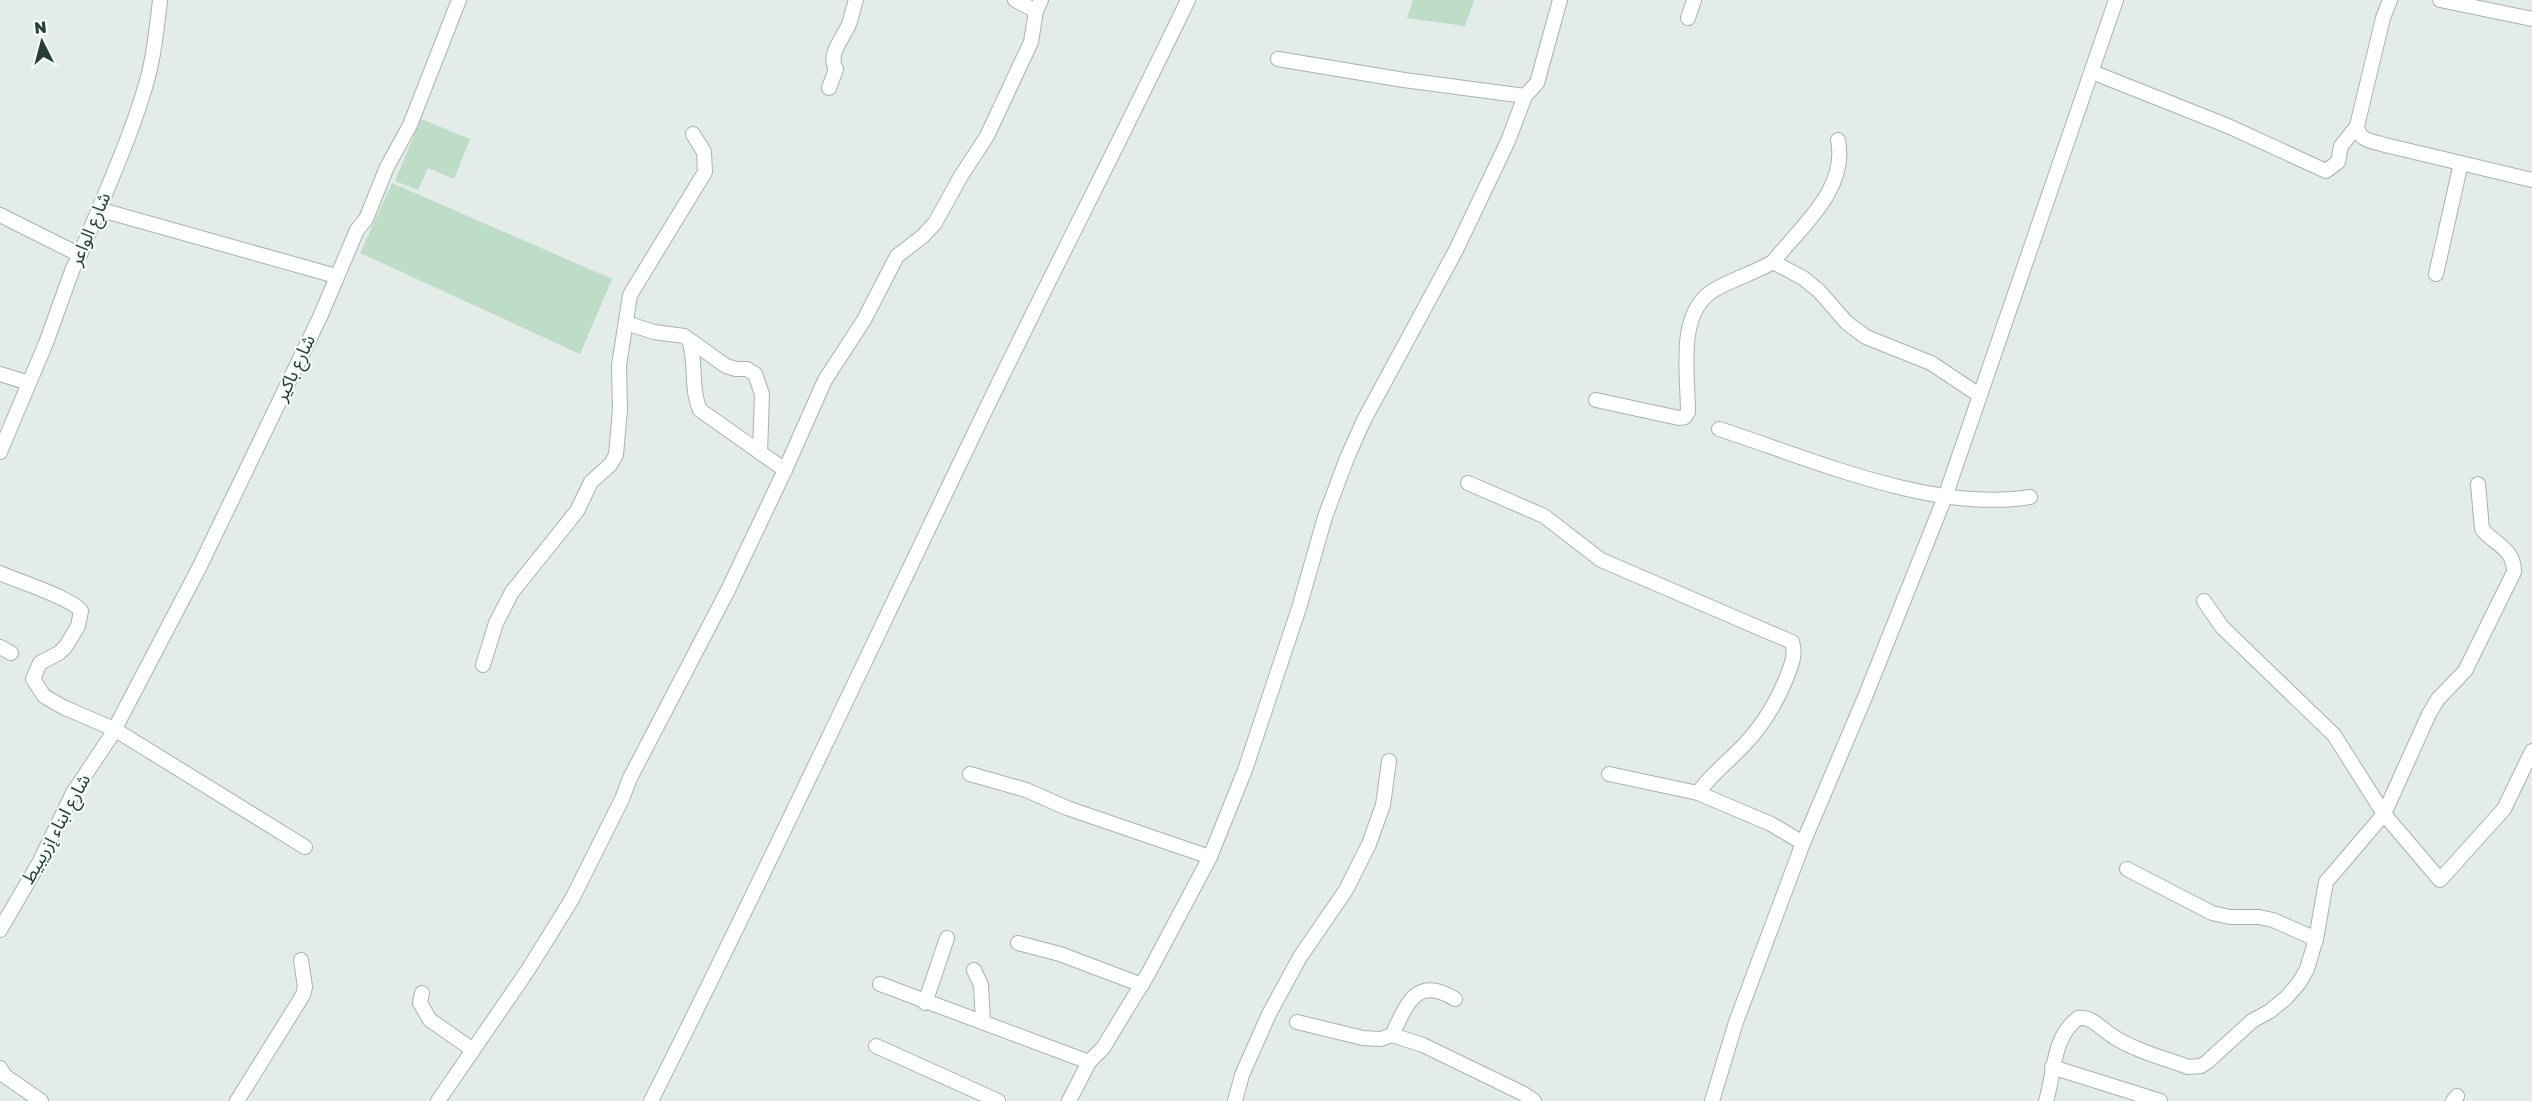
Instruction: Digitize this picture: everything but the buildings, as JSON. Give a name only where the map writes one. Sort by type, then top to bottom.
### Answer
[{"type":"street","name":"شارع الواعر","points":[[0,452],[46,344],[76,259],[98,209],[149,74],[160,0]]},
{"type":"street","name":"شارع باكير","points":[[114,729],[230,503],[320,317],[334,276],[357,230],[366,219],[387,167],[410,125],[459,0]]},
{"type":"street","points":[[829,88],[836,69],[834,61],[836,48],[850,23],[856,0]]},
{"type":"street","points":[[438,1101],[572,899],[612,820],[630,778],[728,590],[785,470],[813,403],[840,355],[864,320],[897,256],[923,236],[935,223],[987,136],[1031,42],[1039,5],[1015,0]]},
{"type":"street","points":[[651,1101],[728,949],[1000,379],[1188,0]]},
{"type":"street","points":[[1069,1101],[1089,1062],[1103,1048],[1142,985],[1210,857],[1245,770],[1299,608],[1325,517],[1347,458],[1364,420],[1461,239],[1508,141],[1525,96],[1537,83],[1560,0]]},
{"type":"street","points":[[1688,18],[1694,0]]},
{"type":"street","points":[[1712,1101],[1736,1022],[1803,843],[1865,697],[1945,497],[1978,395],[2116,0]]},
{"type":"street","points":[[2390,0],[2383,18],[2357,126],[2358,133],[2363,139],[2532,180]]},
{"type":"street","points":[[2440,0],[2532,19]]},
{"type":"street","points":[[1278,59],[1404,80],[1525,96]]},
{"type":"street","points":[[2092,72],[2228,126],[2326,171],[2338,162],[2341,146],[2357,126]]},
{"type":"street","points":[[483,665],[496,624],[512,592],[577,511],[591,482],[610,465],[615,455],[620,426],[619,365],[634,286],[705,172],[704,152],[693,134]]},
{"type":"street","points":[[1596,400],[1679,418],[1685,417],[1688,412],[1687,341],[1693,315],[1712,291],[1773,262],[1817,209],[1837,178],[1841,154],[1838,140]]},
{"type":"street","points":[[2436,274],[2461,163]]},
{"type":"street","points":[[98,209],[334,276]]},
{"type":"street","points":[[0,215],[76,259]]},
{"type":"street","points":[[1773,262],[1803,278],[1819,291],[1847,323],[1866,337],[1931,363],[1978,395]]},
{"type":"street","points":[[626,323],[654,332],[684,336],[726,366],[747,369],[755,374],[762,394],[760,453]]},
{"type":"street","points":[[689,340],[692,348],[696,401],[700,410],[785,470]]},
{"type":"street","points":[[0,374],[29,382]]},
{"type":"street","points":[[1719,429],[1849,472],[1945,497],[1988,501],[2030,497]]},
{"type":"street","points":[[1468,483],[1544,516],[1601,560],[1792,642],[1794,649],[1791,667],[1768,715],[1743,746],[1718,768],[1698,793]]},
{"type":"street","points":[[2046,1101],[2059,1043],[2068,1026],[2078,1018],[2089,1019],[2114,1037],[2137,1048],[2188,1067],[2201,1066],[2252,1021],[2270,1011],[2286,998],[2307,969],[2316,939],[2326,882],[2384,814],[2429,714],[2438,699],[2465,671],[2514,572],[2513,559],[2509,552],[2482,529],[2478,484]]},
{"type":"street","points":[[0,573],[77,606],[81,617],[72,636],[59,653],[40,663],[33,679],[44,696],[63,707],[114,729],[305,847]]},
{"type":"street","points":[[2204,601],[2222,627],[2334,735],[2384,814],[2440,880],[2504,809],[2532,751]]},
{"type":"street","name":"شارع ابناء إزريبيط","points":[[0,930],[39,863],[73,793],[114,729]]},
{"type":"street","points":[[1236,1101],[1242,1075],[1269,1014],[1300,957],[1346,890],[1369,844],[1383,805],[1389,761]]},
{"type":"street","points":[[970,774],[1026,790],[1067,808],[1210,857]]},
{"type":"street","points":[[1609,774],[1698,793],[1771,824],[1803,843]]},
{"type":"street","points":[[2127,869],[2212,913],[2230,917],[2259,916],[2274,920],[2316,939]]},
{"type":"street","points":[[925,1003],[947,938]]},
{"type":"street","points":[[1018,943],[1060,954],[1142,985]]},
{"type":"street","points":[[237,1101],[303,994],[305,987],[301,960]]},
{"type":"street","points":[[974,970],[981,985],[983,1023]]},
{"type":"street","points":[[880,984],[925,1003],[1089,1062]]},
{"type":"street","points":[[1392,1035],[1403,1013],[1419,992],[1432,988],[1442,990],[1455,999]]},
{"type":"street","points":[[422,993],[420,1003],[430,1020],[473,1050]]},
{"type":"street","points":[[1297,1022],[1363,1038],[1381,1039],[1392,1035],[1423,1045],[1534,1101]]},
{"type":"street","points":[[876,1046],[998,1101]]},
{"type":"street","points":[[2052,1067],[2160,1101]]},
{"type":"street","points":[[0,1068],[5,1076],[41,1101]]},
{"type":"green space","points":[[1413,0],[1474,0],[1465,26],[1407,18]]},
{"type":"green space","points":[[421,119],[470,139],[454,179],[428,168],[418,190],[395,181]]},
{"type":"green space","points":[[392,183],[612,279],[580,354],[360,253]]}]
